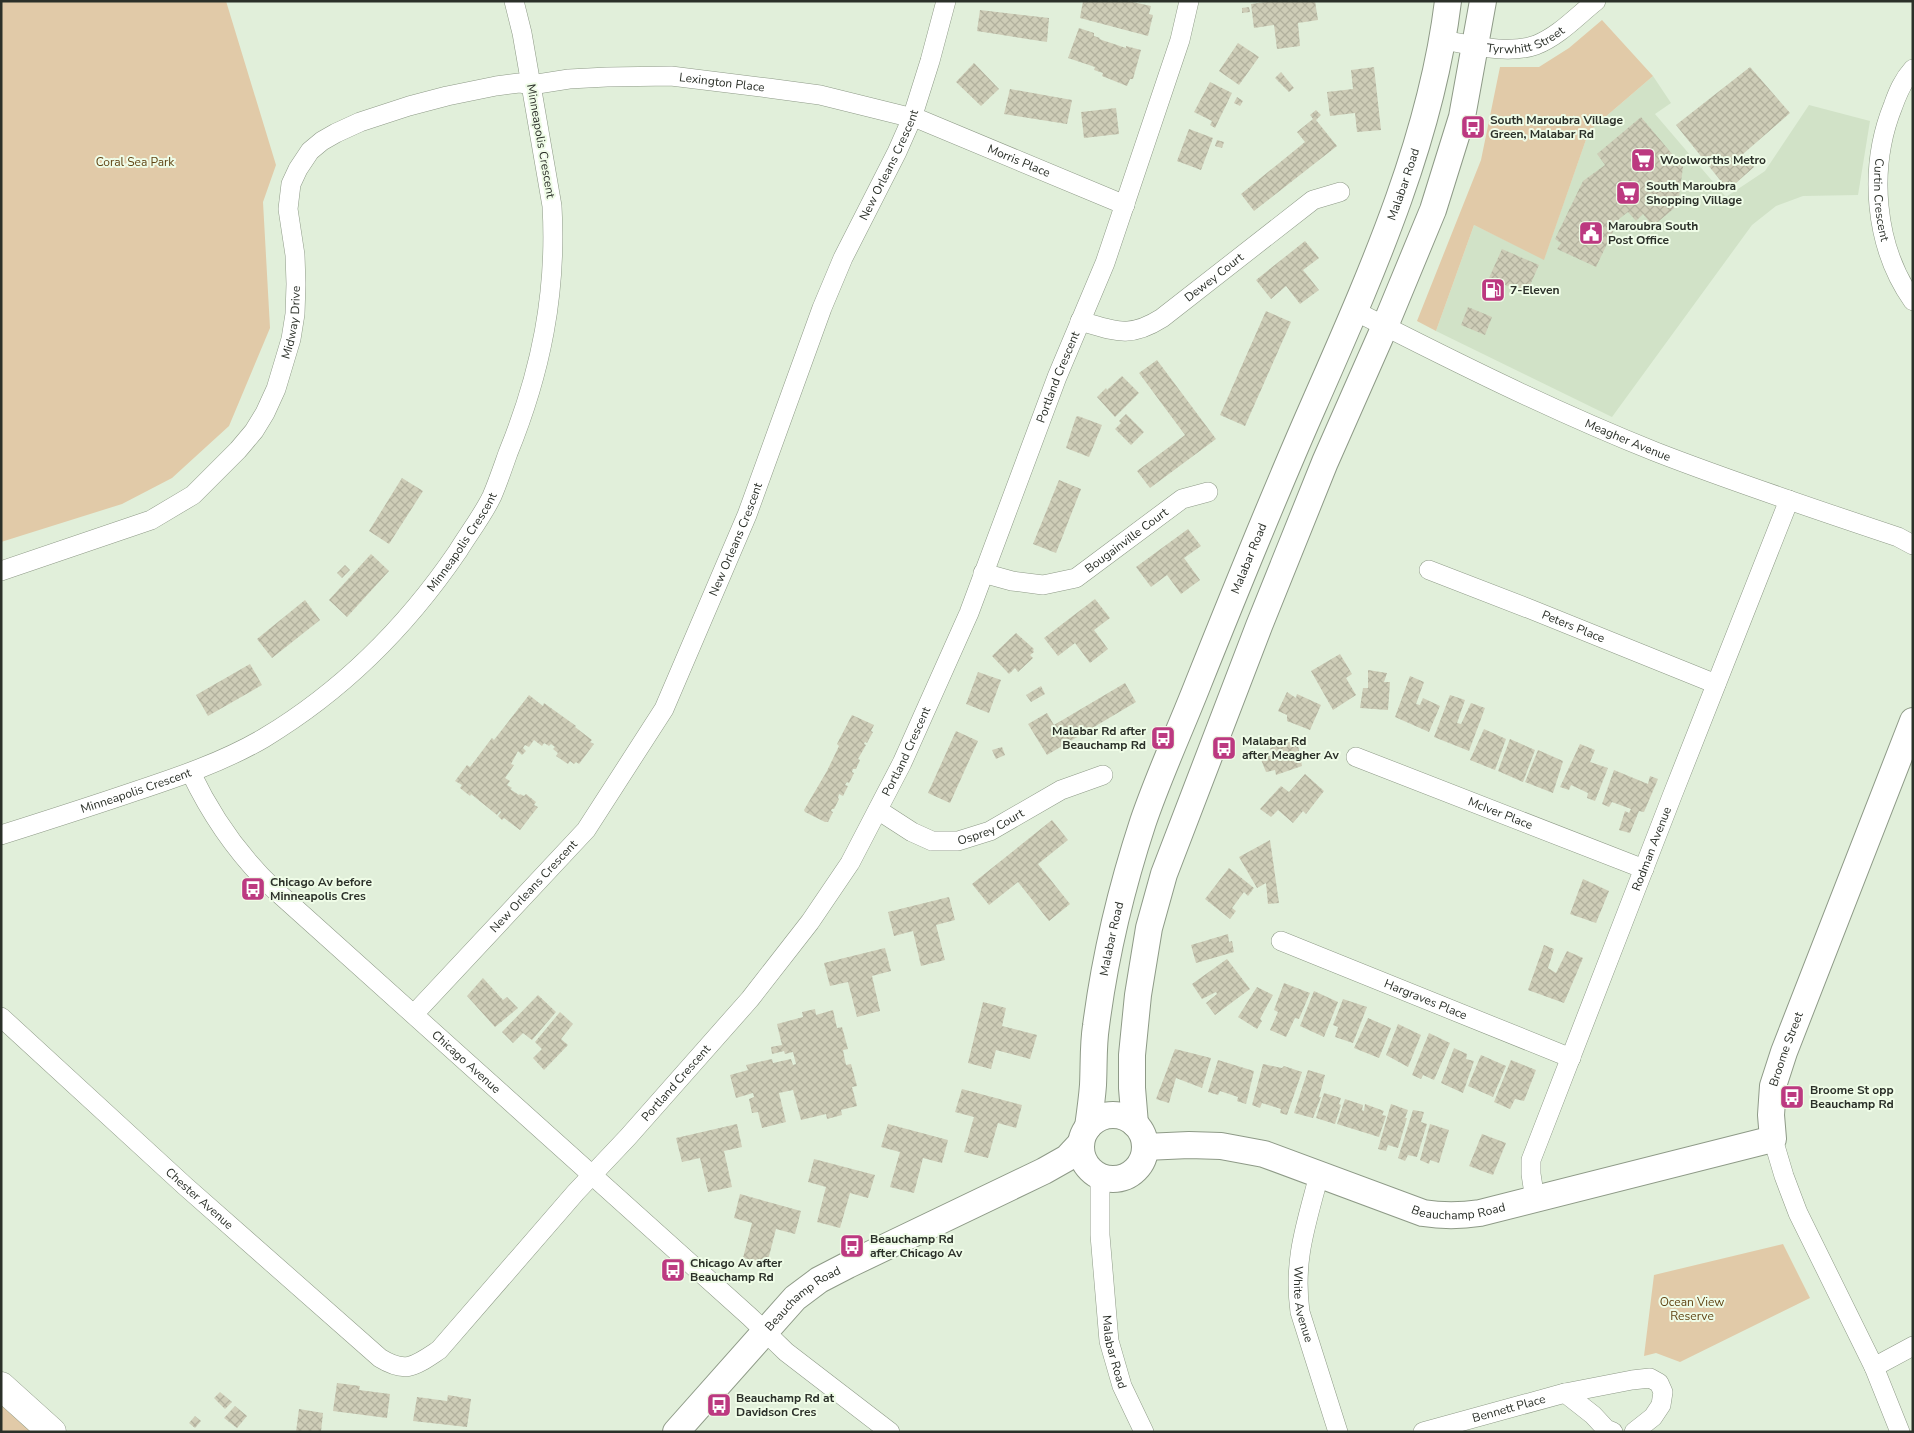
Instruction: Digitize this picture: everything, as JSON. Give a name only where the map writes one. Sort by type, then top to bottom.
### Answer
[{"type":"main road","name":"Malabar Road","points":[[1084,1136],[1093,1089],[1095,1031],[1106,957],[1122,891],[1144,819],[1273,498],[1355,311],[1386,232],[1417,143],[1444,40],[1448,1]]},
{"type":"main road","points":[[1140,1135],[1128,1118],[1110,1115],[1094,1121],[1084,1136],[1081,1154],[1085,1164],[1096,1175],[1111,1180],[1131,1174],[1139,1167],[1143,1157],[1140,1135],[1132,1088],[1132,1055],[1138,995],[1149,928],[1164,874],[1262,617],[1433,210],[1462,117],[1483,1]]},
{"type":"main road","name":"Broome Street","points":[[1773,1139],[1771,1115],[1773,1086],[1784,1052],[1913,721]]},
{"type":"main road","name":"Beauchamp Road","points":[[1140,1135],[1188,1144],[1221,1146],[1264,1154],[1404,1207],[1441,1216],[1480,1214],[1773,1139]]},
{"type":"main road","name":"Beauchamp Road","points":[[676,1432],[795,1298],[819,1280],[1044,1171],[1067,1158],[1084,1136]]},
{"type":"main road","name":"Beauchamp Road","points":[[1044,1171],[1072,1167],[1096,1175]]},
{"type":"main road","points":[[1,1386],[52,1432]]},
{"type":"street","name":"Minneapolis Crescent","points":[[1,836],[192,773],[264,738],[326,696],[364,664],[389,639],[445,570],[491,497],[526,408],[536,374],[546,326],[552,276],[554,227],[552,206],[514,1]]},
{"type":"street","name":"New Orleans Crescent","points":[[414,1014],[586,830],[664,709],[747,515],[822,308],[843,258],[897,152],[912,118],[946,1]]},
{"type":"street","name":"Portland Crescent","points":[[404,1368],[420,1362],[439,1350],[592,1175],[628,1137],[771,973],[810,922],[850,863],[902,764],[969,613],[1057,377],[1105,263],[1126,205],[1180,40],[1189,1]]},
{"type":"street","name":"Tyrwhitt Street","points":[[1444,40],[1476,46],[1519,49],[1537,44],[1557,34],[1596,1]]},
{"type":"street","name":"Curtin Crescent","points":[[1913,69],[1903,80],[1886,123],[1878,163],[1879,209],[1887,248],[1906,292],[1913,301]]},
{"type":"street","name":"Lexington Place","points":[[531,85],[588,78],[671,76],[820,95],[912,118]]},
{"type":"street","name":"Midway Drive","points":[[1,572],[151,520],[192,494],[216,474],[254,431],[276,389],[291,339],[295,314],[296,284],[295,255],[288,210],[290,184],[310,151],[336,133],[360,122],[408,106],[496,86],[518,83],[531,85]]},
{"type":"street","name":"Morris Place","points":[[912,118],[965,137],[1126,205]]},
{"type":"street","name":"Dewey Court","points":[[1080,321],[1128,332],[1146,328],[1162,318],[1313,200],[1340,192]]},
{"type":"street","name":"Meagher Avenue","points":[[1355,311],[1501,384],[1655,452],[1898,537],[1913,545]]},
{"type":"street","name":"Bougainville Court","points":[[983,573],[1012,581],[1043,585],[1076,578],[1182,499],[1208,492]]},
{"type":"street","name":"Rodman Avenue","points":[[1535,1200],[1530,1174],[1531,1160],[1789,500]]},
{"type":"street","name":"Peters Place","points":[[1429,570],[1539,612],[1716,684]]},
{"type":"street","name":"McIver Place","points":[[1356,757],[1644,869]]},
{"type":"street","name":"Chicago Avenue","points":[[192,773],[215,817],[254,870],[786,1352],[890,1432]]},
{"type":"street","name":"Osprey Court","points":[[878,810],[912,832],[932,841],[958,841],[990,831],[1061,790],[1103,775]]},
{"type":"street","name":"Hargraves Place","points":[[1281,941],[1571,1058]]},
{"type":"street","name":"Chester Avenue","points":[[1,1017],[185,1186],[373,1352],[390,1364],[404,1368]]},
{"type":"street","name":"Broome Street","points":[[1773,1139],[1798,1213],[1874,1367],[1900,1432]]},
{"type":"street","name":"Malabar Road","points":[[1096,1175],[1109,1341],[1122,1386],[1144,1432]]},
{"type":"street","name":"White Avenue","points":[[1319,1175],[1302,1238],[1297,1270],[1297,1293],[1300,1312],[1338,1432]]},
{"type":"street","points":[[1874,1367],[1913,1346]]},
{"type":"street","name":"Bennett Place","points":[[1422,1432],[1565,1393],[1650,1378],[1659,1384],[1663,1392],[1661,1405],[1653,1417],[1634,1432]]},
{"type":"street","points":[[1565,1393],[1593,1415],[1606,1429],[1612,1432]]},
{"type":"shaded area","points":[[1653,76],[1671,103],[1655,114],[1726,197],[1765,171],[1809,105],[1870,121],[1858,195],[1803,196],[1776,206],[1752,225],[1612,417],[1436,331],[1474,225],[1544,259],[1589,131]]},
{"type":"green space","name":"Coral Sea Park","points":[[1,1],[226,1],[276,165],[263,202],[270,328],[229,426],[172,478],[122,504],[1,542]]},
{"type":"green space","points":[[1602,20],[1653,76],[1589,131],[1544,260],[1474,225],[1436,331],[1417,321],[1481,160],[1500,67],[1539,67],[1569,48]]},
{"type":"green space","name":"Ocean View Reserve","points":[[1783,1244],[1810,1298],[1680,1362],[1656,1353],[1644,1356],[1654,1275]]},
{"type":"green space","points":[[1,1403],[32,1432],[1,1432]]},
{"type":"building","points":[[1083,1],[1128,1],[1151,6],[1149,14],[1153,15],[1148,36],[1080,18]]},
{"type":"building","points":[[1272,1],[1315,1],[1318,20],[1298,23],[1300,46],[1277,49],[1274,25],[1254,28],[1251,4]]},
{"type":"building","points":[[1249,7],[1250,12],[1242,13],[1242,8]]},
{"type":"building","points":[[980,10],[1049,18],[1047,42],[977,31]]},
{"type":"building","points":[[1079,28],[1094,33],[1094,36],[1099,39],[1126,48],[1126,46],[1141,50],[1133,79],[1130,79],[1127,86],[1102,76],[1103,73],[1094,70],[1095,67],[1068,58]]},
{"type":"building","points":[[1238,43],[1259,57],[1239,85],[1219,71]]},
{"type":"building","points":[[974,63],[999,89],[981,106],[956,82]]},
{"type":"building","points":[[1374,67],[1381,130],[1357,132],[1355,113],[1330,116],[1327,92],[1353,89],[1351,70]]},
{"type":"building","points":[[1750,67],[1790,113],[1743,154],[1754,167],[1728,190],[1676,125]]},
{"type":"building","points":[[1281,72],[1294,88],[1289,92],[1275,78]]},
{"type":"building","points":[[1210,82],[1232,93],[1215,128],[1210,125],[1212,121],[1194,112]]},
{"type":"building","points":[[1010,89],[1072,100],[1067,124],[1004,114]]},
{"type":"building","points":[[1237,97],[1243,101],[1240,106],[1234,103]]},
{"type":"building","points":[[1116,108],[1119,134],[1084,138],[1081,112]]},
{"type":"building","points":[[1316,110],[1321,115],[1316,120],[1337,146],[1254,211],[1241,194],[1305,142],[1297,132],[1313,119],[1310,115]]},
{"type":"building","name":"South Maroubra Shopping Village","points":[[1641,117],[1683,167],[1678,205],[1653,226],[1643,214],[1636,221],[1628,212],[1619,219],[1596,267],[1557,249],[1561,243],[1555,239],[1583,181],[1605,165],[1597,154]]},
{"type":"building","points":[[1189,129],[1213,138],[1201,170],[1177,161]]},
{"type":"building","points":[[1217,140],[1224,142],[1222,148],[1215,146]]},
{"type":"building","points":[[1305,241],[1319,258],[1303,270],[1319,290],[1300,304],[1286,286],[1271,299],[1256,280]]},
{"type":"building","points":[[1502,249],[1539,265],[1526,294],[1489,278]]},
{"type":"building","points":[[1468,307],[1492,317],[1485,335],[1461,325]]},
{"type":"building","points":[[1266,311],[1291,322],[1245,426],[1220,415]]},
{"type":"building","points":[[1157,360],[1216,439],[1150,488],[1137,471],[1185,435],[1139,373]]},
{"type":"building","points":[[1122,376],[1139,393],[1115,417],[1097,397]]},
{"type":"building","points":[[1126,414],[1144,432],[1131,445],[1115,429],[1121,423],[1119,421]]},
{"type":"building","points":[[1078,416],[1102,425],[1089,457],[1066,448],[1076,417]]},
{"type":"building","points":[[402,478],[423,491],[389,544],[369,531]]},
{"type":"building","points":[[1059,480],[1081,489],[1056,553],[1033,544]]},
{"type":"building","points":[[1188,529],[1201,546],[1184,558],[1200,580],[1181,594],[1167,575],[1151,587],[1136,567]]},
{"type":"building","points":[[371,554],[389,571],[347,617],[329,600]]},
{"type":"building","points":[[345,565],[350,570],[342,578],[337,573]]},
{"type":"building","points":[[1095,599],[1110,618],[1094,630],[1108,649],[1090,663],[1075,643],[1058,656],[1044,638]]},
{"type":"building","points":[[305,600],[320,620],[272,658],[257,639]]},
{"type":"building","points":[[1016,633],[1034,649],[1034,652],[1030,655],[1033,658],[1018,672],[1015,668],[1009,674],[992,656]]},
{"type":"building","points":[[1340,654],[1352,674],[1346,678],[1356,695],[1333,710],[1311,671]]},
{"type":"building","points":[[250,664],[262,685],[208,716],[196,695]]},
{"type":"building","points":[[1368,670],[1387,673],[1384,682],[1390,682],[1388,710],[1360,708],[1363,688],[1368,688]]},
{"type":"building","points":[[978,672],[1001,680],[989,713],[966,704]]},
{"type":"building","points":[[1410,676],[1424,682],[1416,704],[1420,705],[1423,698],[1440,706],[1429,732],[1395,717]]},
{"type":"building","points":[[1125,683],[1136,702],[1047,755],[1028,724],[1047,713],[1054,725]]},
{"type":"building","points":[[1041,686],[1045,694],[1031,702],[1026,695]]},
{"type":"building","points":[[1287,692],[1296,698],[1297,694],[1321,705],[1310,730],[1287,721],[1287,715],[1278,711]]},
{"type":"building","points":[[529,695],[543,706],[544,703],[576,726],[594,744],[579,764],[576,762],[574,764],[570,761],[568,764],[556,756],[558,753],[551,744],[549,746],[544,743],[542,746],[534,740],[529,747],[525,745],[523,748],[526,751],[522,755],[518,751],[511,764],[514,765],[505,778],[510,781],[507,785],[519,795],[524,796],[526,794],[536,802],[534,805],[538,807],[520,830],[504,818],[502,820],[498,816],[500,811],[497,815],[471,794],[470,796],[460,788],[462,785],[455,781],[467,765],[470,767],[492,738],[494,740]]},
{"type":"building","points":[[1450,695],[1465,700],[1457,723],[1461,724],[1471,703],[1485,708],[1469,751],[1434,737]]},
{"type":"building","points":[[852,715],[874,725],[871,731],[873,732],[867,743],[865,742],[864,744],[866,745],[858,759],[860,760],[856,769],[853,769],[852,772],[854,773],[849,783],[847,782],[845,785],[848,786],[843,796],[839,794],[839,799],[831,811],[833,812],[828,822],[825,822],[804,810],[827,771],[839,746],[837,744]]},
{"type":"building","points":[[1484,729],[1506,739],[1495,770],[1470,760]]},
{"type":"building","points":[[956,731],[978,741],[950,803],[928,793]]},
{"type":"building","points":[[1510,739],[1535,750],[1523,782],[1498,771]]},
{"type":"building","points":[[1297,740],[1302,766],[1276,775],[1275,770],[1266,772],[1260,757],[1272,753],[1270,748]]},
{"type":"building","points":[[1580,744],[1595,750],[1590,762],[1608,768],[1595,801],[1587,798],[1588,793],[1571,785],[1569,790],[1560,787]]},
{"type":"building","points":[[1002,747],[1005,755],[996,759],[992,750]]},
{"type":"building","points":[[1538,750],[1563,761],[1553,793],[1525,782]]},
{"type":"building","points":[[1614,770],[1648,784],[1650,776],[1658,779],[1644,812],[1639,811],[1630,833],[1619,830],[1625,811],[1629,813],[1631,809],[1612,802],[1609,807],[1602,804]]},
{"type":"building","points":[[1305,774],[1324,791],[1306,814],[1303,811],[1293,823],[1278,810],[1271,817],[1260,809],[1281,786],[1289,792]]},
{"type":"building","points":[[1052,820],[1068,840],[1038,864],[1070,904],[1049,921],[1018,882],[989,905],[972,884]]},
{"type":"building","points":[[1270,840],[1279,903],[1268,904],[1266,883],[1257,888],[1239,857]]},
{"type":"building","points":[[1229,868],[1254,888],[1248,896],[1244,892],[1232,908],[1236,911],[1230,919],[1205,899]]},
{"type":"building","points":[[1583,879],[1609,891],[1596,923],[1570,914]]},
{"type":"building","points":[[949,897],[955,920],[936,925],[945,960],[921,966],[913,931],[894,936],[888,912]]},
{"type":"building","points":[[1228,934],[1229,942],[1232,941],[1234,952],[1196,963],[1191,945]]},
{"type":"building","points":[[1544,945],[1554,949],[1548,968],[1556,973],[1567,951],[1583,958],[1564,1003],[1528,990]]},
{"type":"building","points":[[885,948],[891,971],[872,976],[880,1011],[857,1017],[848,982],[830,986],[824,963]]},
{"type":"building","points":[[1227,959],[1250,989],[1215,1015],[1206,1003],[1217,994],[1216,992],[1202,999],[1192,984]]},
{"type":"building","points":[[483,978],[503,1000],[507,997],[518,1008],[495,1027],[467,996]]},
{"type":"building","points":[[1284,983],[1310,993],[1299,1019],[1295,1018],[1286,1037],[1270,1030],[1278,1012],[1274,1010]]},
{"type":"building","points":[[1257,987],[1273,995],[1260,1019],[1262,1021],[1257,1029],[1238,1017]]},
{"type":"building","points":[[1314,991],[1338,1002],[1324,1037],[1300,1026]]},
{"type":"building","points":[[538,995],[556,1012],[532,1040],[523,1033],[513,1043],[502,1032]]},
{"type":"building","points":[[1343,999],[1367,1007],[1353,1043],[1335,1037],[1338,1027],[1333,1025]]},
{"type":"building","points":[[983,1002],[1006,1008],[1002,1026],[1037,1035],[1030,1059],[996,1050],[991,1069],[968,1063]]},
{"type":"building","points":[[815,1009],[816,1015],[833,1010],[837,1028],[842,1027],[848,1049],[843,1050],[846,1065],[851,1064],[857,1086],[852,1087],[857,1106],[841,1110],[842,1115],[827,1119],[826,1114],[801,1120],[793,1090],[779,1093],[786,1122],[762,1128],[758,1112],[752,1113],[749,1099],[754,1097],[753,1093],[736,1098],[730,1075],[748,1070],[746,1065],[772,1059],[773,1063],[791,1059],[793,1065],[796,1064],[793,1052],[785,1054],[784,1051],[772,1054],[771,1047],[782,1045],[777,1024],[803,1017],[802,1012]]},
{"type":"building","points":[[560,1012],[573,1024],[561,1039],[568,1045],[544,1070],[533,1058],[542,1049],[535,1042]]},
{"type":"building","points":[[1368,1018],[1391,1028],[1379,1058],[1354,1048]]},
{"type":"building","points":[[1398,1024],[1421,1035],[1408,1067],[1386,1055]]},
{"type":"building","points":[[1429,1033],[1450,1043],[1434,1080],[1423,1075],[1421,1079],[1412,1075]]},
{"type":"building","points":[[1454,1048],[1467,1054],[1466,1059],[1474,1061],[1463,1093],[1441,1083]]},
{"type":"building","points":[[1175,1049],[1211,1058],[1202,1088],[1176,1078],[1169,1103],[1156,1099]]},
{"type":"building","points":[[1481,1055],[1506,1066],[1493,1097],[1468,1086]]},
{"type":"building","points":[[1218,1060],[1254,1071],[1246,1104],[1237,1101],[1238,1097],[1220,1091],[1218,1095],[1208,1092]]},
{"type":"building","points":[[1511,1060],[1536,1070],[1524,1101],[1515,1099],[1510,1109],[1494,1102]]},
{"type":"building","points":[[1263,1064],[1282,1068],[1284,1066],[1302,1072],[1287,1115],[1280,1113],[1281,1109],[1262,1103],[1260,1108],[1252,1105]]},
{"type":"building","points":[[1308,1070],[1325,1075],[1319,1097],[1321,1097],[1313,1118],[1294,1113]]},
{"type":"building","points":[[962,1089],[1022,1105],[1016,1128],[998,1123],[988,1158],[964,1152],[974,1117],[955,1112]]},
{"type":"building","points":[[1324,1093],[1341,1098],[1339,1104],[1341,1105],[1335,1124],[1316,1118]]},
{"type":"building","points":[[1345,1099],[1363,1105],[1362,1110],[1364,1111],[1365,1104],[1384,1111],[1382,1115],[1386,1116],[1379,1137],[1337,1124]]},
{"type":"building","points":[[1391,1104],[1408,1110],[1398,1148],[1388,1145],[1386,1151],[1378,1149]]},
{"type":"building","points":[[1413,1110],[1424,1112],[1421,1122],[1427,1124],[1417,1157],[1408,1155],[1405,1161],[1398,1158]]},
{"type":"building","points":[[737,1124],[742,1147],[724,1151],[732,1187],[708,1192],[700,1158],[682,1162],[676,1138]]},
{"type":"building","points":[[888,1124],[948,1140],[942,1163],[923,1158],[914,1193],[890,1187],[900,1152],[881,1147]]},
{"type":"building","points":[[1430,1124],[1449,1130],[1439,1163],[1430,1160],[1429,1164],[1420,1160]]},
{"type":"building","points":[[1482,1134],[1506,1143],[1493,1175],[1469,1166]]},
{"type":"building","points":[[814,1159],[875,1175],[868,1198],[850,1193],[840,1228],[817,1222],[826,1187],[808,1182]]},
{"type":"building","points":[[740,1194],[801,1211],[795,1234],[776,1229],[767,1264],[743,1258],[752,1223],[734,1218]]},
{"type":"building","points":[[337,1383],[360,1386],[359,1390],[390,1394],[387,1418],[333,1411]]},
{"type":"building","points":[[220,1392],[232,1402],[225,1409],[214,1398]]},
{"type":"building","points":[[448,1395],[471,1399],[467,1427],[413,1421],[417,1397],[447,1401]]},
{"type":"building","points":[[235,1406],[247,1416],[237,1428],[224,1418]]},
{"type":"building","points":[[299,1409],[323,1413],[321,1432],[296,1432]]},
{"type":"building","points":[[195,1416],[201,1421],[195,1428],[189,1423]]},
{"type":"place","name":"South Maroubra Village Green, Malabar Rd","points":[[1473,127]]},
{"type":"place","name":"Woolworths Metro","points":[[1643,160]]},
{"type":"place","name":"South Maroubra Shopping Village","points":[[1628,193]]},
{"type":"place","name":"Maroubra South Post Office","points":[[1591,233]]},
{"type":"place","name":"7-Eleven","points":[[1493,290]]},
{"type":"place","name":"Malabar Rd after Beauchamp Rd","points":[[1163,738]]},
{"type":"place","name":"Malabar Rd after Meagher Av","points":[[1224,748]]},
{"type":"place","name":"Chicago Av before Minneapolis Cres","points":[[253,889]]},
{"type":"place","name":"Broome St opp Beauchamp Rd","points":[[1792,1097]]},
{"type":"place","name":"Beauchamp Rd after Chicago Av","points":[[852,1246]]},
{"type":"place","name":"Chicago Av after Beauchamp Rd","points":[[673,1270]]},
{"type":"place","name":"Beauchamp Rd at Davidson Cres","points":[[719,1405]]}]
